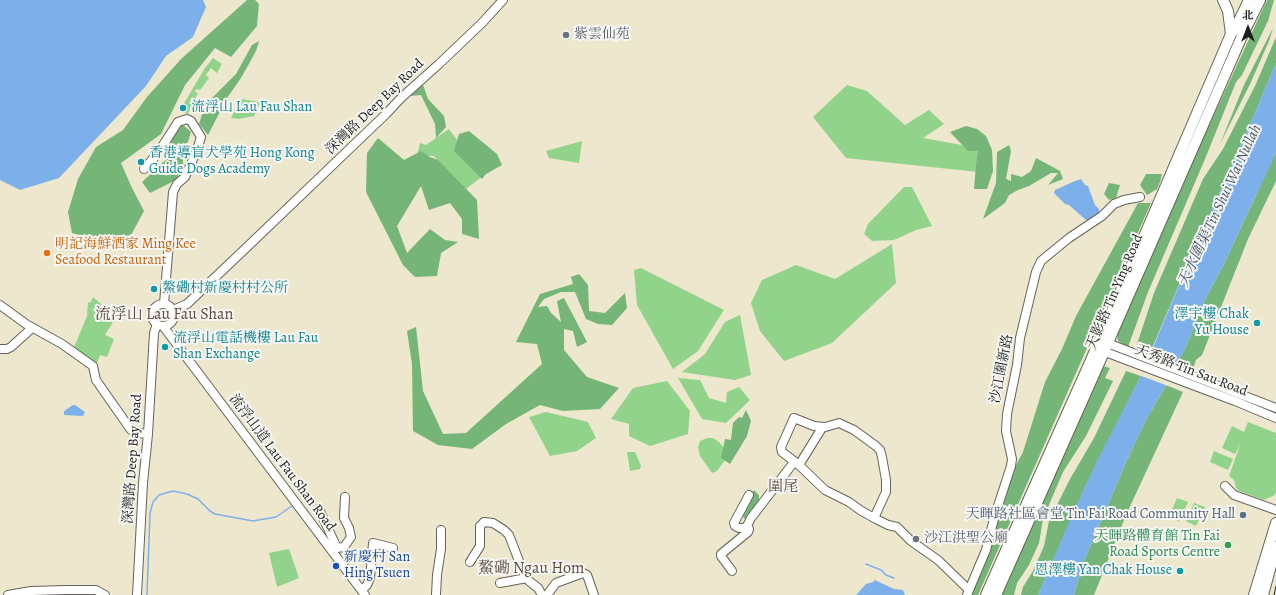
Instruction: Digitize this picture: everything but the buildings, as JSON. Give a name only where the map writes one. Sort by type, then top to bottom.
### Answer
[{"type":"main road","points":[[1223,0],[1228,12],[1231,34]]},
{"type":"main road","name":"天影路 Tin Ying Road","points":[[996,595],[1102,346],[1231,34],[1249,0]]},
{"type":"main road","name":"天影路 Tin Ying Road","points":[[986,595],[1102,346],[1242,36],[1260,0]]},
{"type":"main road","points":[[1254,595],[1276,523]]},
{"type":"main road","points":[[1262,595],[1276,547]]},
{"type":"street","name":"深灣路 Deep Bay Road","points":[[173,310],[187,304],[386,114],[400,98],[455,49],[503,0]]},
{"type":"street","points":[[144,169],[158,153],[178,122],[187,119],[191,121],[201,137],[185,177],[177,184],[173,192],[164,304]]},
{"type":"street","name":"沙江圍新路","points":[[968,592],[986,550],[995,515],[1011,466],[1011,454],[1006,431],[1007,414],[1017,365],[1020,338],[1036,272],[1041,262],[1047,256],[1069,238],[1102,216],[1114,204],[1124,200],[1140,197]]},
{"type":"street","points":[[164,304],[168,305],[173,310],[174,314],[173,321],[167,326],[160,325],[152,318],[152,311],[157,306],[164,304]]},
{"type":"street","points":[[0,305],[32,328],[62,344],[93,366],[96,380],[131,430],[138,433],[148,434]]},
{"type":"street","name":"流浮山道 Lau Fau Shan Road","points":[[173,321],[174,338],[177,346]]},
{"type":"street","name":"深灣路 Deep Bay Road","points":[[137,595],[154,333],[160,325]]},
{"type":"street","name":"流浮山道 Lau Fau Shan Road","points":[[160,325],[334,550],[364,593]]},
{"type":"street","points":[[0,349],[10,348],[32,328]]},
{"type":"street","name":"天秀路 Tin Sau Road","points":[[1102,346],[1197,382],[1276,408]]},
{"type":"street","name":"天秀路 Tin Sau Road","points":[[1197,382],[1240,403],[1276,418]]},
{"type":"street","points":[[874,518],[884,497],[886,486],[880,450],[844,424],[839,423],[824,427],[814,426],[794,418],[781,447],[784,454],[825,490],[849,502],[874,518],[888,525],[897,527],[911,541],[938,560],[968,592]]},
{"type":"street","points":[[732,571],[720,555],[748,532],[749,529],[747,526],[751,518],[796,464],[820,430],[824,427]]},
{"type":"street","points":[[1225,486],[1237,496],[1276,510]]},
{"type":"street","points":[[747,526],[744,528],[739,528],[735,526],[734,523],[749,495]]},
{"type":"street","points":[[319,509],[334,550],[344,547],[351,537],[349,528],[344,518],[345,497]]},
{"type":"street","points":[[470,562],[480,546],[480,526],[484,522],[490,522],[500,527],[509,535],[527,578],[538,588],[542,595]]},
{"type":"street","points":[[436,595],[441,549],[441,530]]},
{"type":"street","points":[[364,593],[370,578],[370,542],[393,548]]},
{"type":"street","points":[[547,595],[556,583],[583,573],[587,575],[594,595]]},
{"type":"street","points":[[500,583],[527,578]]},
{"type":"street","points":[[8,595],[31,591],[96,590],[105,595]]},
{"type":"green space","points":[[247,0],[255,0],[259,4],[257,26],[231,57],[215,48],[185,85],[161,134],[121,163],[144,211],[130,237],[118,243],[72,233],[68,212],[78,179],[96,147],[123,130],[147,97],[181,59]]},
{"type":"green space","points":[[1267,0],[1274,0],[1268,21],[1242,75],[1236,82],[1148,292],[1128,347],[1118,341],[1117,335],[1119,326]]},
{"type":"green space","points":[[1273,28],[1269,41],[1250,84],[1220,144],[1244,85]]},
{"type":"green space","points":[[1276,37],[1276,63],[1149,355],[1135,350],[1154,293],[1203,179],[1223,149],[1256,84]]},
{"type":"green space","points":[[259,41],[256,51],[241,78],[227,98],[208,135],[199,124],[205,105],[236,74],[252,45]]},
{"type":"green space","points":[[213,58],[222,64],[217,73],[211,68],[206,75],[209,78],[200,90],[196,89],[195,92],[198,93],[188,114],[180,110],[205,68]]},
{"type":"green space","points":[[422,82],[428,99],[444,116],[446,127],[436,138],[435,124],[421,95],[410,96]]},
{"type":"green space","points":[[847,85],[867,91],[905,125],[929,110],[944,124],[923,138],[984,149],[978,172],[846,158],[813,117]]},
{"type":"green space","points":[[241,99],[260,102],[254,116],[239,119],[231,118]]},
{"type":"green space","points":[[183,125],[191,132],[183,158],[183,167],[176,180],[150,193],[142,182],[169,157],[168,151],[176,130]]},
{"type":"green space","points":[[966,126],[977,129],[986,136],[992,150],[993,171],[987,189],[974,189],[978,151],[968,151],[950,132]]},
{"type":"green space","points":[[449,129],[483,176],[463,191],[434,156],[417,155],[420,143],[426,145]]},
{"type":"green space","points":[[469,131],[497,154],[502,165],[486,174],[482,179],[454,151],[459,134]]},
{"type":"green space","points":[[378,138],[404,160],[421,151],[438,160],[477,200],[479,239],[462,234],[462,219],[450,203],[429,210],[421,186],[397,226],[407,253],[430,229],[445,240],[458,242],[441,253],[437,276],[415,277],[403,265],[366,192],[367,153]]},
{"type":"green space","points":[[582,141],[579,163],[549,158],[546,151]]},
{"type":"green space","points":[[1009,145],[1011,151],[1006,179],[1011,181],[1011,174],[1022,177],[1031,171],[1036,158],[1060,171],[1063,179],[1048,185],[1058,173],[1051,173],[1029,186],[1009,195],[1005,203],[983,219],[996,183],[997,152]]},
{"type":"green space","points":[[1276,152],[1276,181],[1248,239],[1202,355],[1196,360],[1192,372],[1175,365],[1185,349],[1206,298],[1224,264]]},
{"type":"green space","points":[[1146,174],[1162,174],[1157,189],[1147,195],[1140,185]]},
{"type":"green space","points":[[1109,183],[1120,185],[1116,198],[1109,200],[1104,194]]},
{"type":"green space","points":[[904,187],[912,187],[932,226],[916,230],[894,240],[872,241],[864,234],[868,224]]},
{"type":"green space","points":[[1138,203],[1151,203],[978,595],[969,595],[1015,467],[1023,452],[1045,382],[1062,349],[1076,316]]},
{"type":"green space","points":[[892,244],[896,283],[832,343],[784,361],[760,331],[751,303],[762,280],[796,265],[835,279]]},
{"type":"green space","points":[[641,268],[724,310],[698,351],[673,369],[637,305],[634,270]]},
{"type":"green space","points":[[579,274],[588,285],[589,311],[605,313],[625,293],[627,308],[612,325],[598,324],[586,319],[575,292],[561,292],[544,299],[538,307],[547,306],[551,313],[561,322],[557,301],[564,298],[587,342],[577,347],[573,331],[564,329],[564,350],[587,377],[619,388],[600,409],[563,411],[540,405],[506,424],[472,449],[438,445],[413,431],[412,364],[407,331],[416,327],[423,391],[443,434],[466,433],[542,364],[537,344],[516,342],[540,294],[573,284],[571,277]]},
{"type":"green space","points":[[93,297],[116,317],[105,335],[114,339],[107,357],[100,355],[96,365],[73,350],[87,316],[88,302],[90,303]]},
{"type":"green space","points":[[740,315],[751,375],[735,380],[682,372],[705,354],[725,322]]},
{"type":"green space","points":[[1103,366],[1110,368],[1105,378],[1113,381],[1086,436],[1063,472],[1043,519],[1039,543],[1029,565],[1017,583],[1014,595],[1001,595],[1033,521],[1088,402]]},
{"type":"green space","points":[[1126,371],[1141,376],[1086,485],[1038,595],[1021,595],[1023,587],[1033,571],[1044,546],[1049,521],[1070,479],[1094,438]]},
{"type":"green space","points":[[678,378],[700,380],[709,398],[726,403],[727,392],[739,387],[750,400],[726,423],[702,419]]},
{"type":"green space","points":[[667,381],[690,411],[688,434],[650,446],[629,436],[629,424],[611,419],[633,388]]},
{"type":"green space","points":[[1166,385],[1183,392],[1126,515],[1094,595],[1074,595],[1084,561],[1127,460],[1145,422]]},
{"type":"green space","points":[[746,410],[751,421],[747,436],[730,464],[721,458],[725,439],[731,440],[733,423],[739,417],[742,418]]},
{"type":"green space","points":[[546,412],[588,422],[596,438],[577,451],[550,456],[529,417]]},
{"type":"green space","points":[[1248,422],[1276,433],[1276,492],[1275,495],[1264,500],[1239,491],[1236,488],[1234,480],[1229,476],[1240,445],[1235,454],[1222,448],[1232,426],[1244,432]]},
{"type":"green space","points":[[707,438],[713,438],[719,442],[723,447],[725,460],[717,471],[712,473],[700,456],[698,447],[700,441]]},
{"type":"green space","points":[[1214,451],[1233,459],[1228,470],[1210,462]]},
{"type":"green space","points":[[627,452],[635,452],[641,466],[640,469],[630,471]]},
{"type":"green space","points":[[754,490],[759,495],[759,500],[745,519],[742,515]]},
{"type":"green space","points":[[1177,498],[1188,502],[1179,521],[1169,517]]},
{"type":"green space","points":[[1194,503],[1205,507],[1196,526],[1186,521]]},
{"type":"green space","points":[[289,549],[299,578],[277,587],[269,553]]},
{"type":"water","points":[[0,0],[203,0],[206,7],[193,37],[166,56],[146,86],[59,178],[20,190],[0,180]]},
{"type":"water","name":"天水圍渠 Tin Shui Wai Nullah","points":[[1276,63],[1276,152],[1269,169],[1224,264],[1206,298],[1185,349],[1145,422],[1127,460],[1084,561],[1074,595],[1038,595],[1098,459],[1141,376],[1193,252]]},
{"type":"water","points":[[1081,179],[1085,185],[1088,186],[1095,205],[1099,209],[1099,215],[1093,219],[1086,220],[1069,205],[1065,204],[1054,193],[1055,190]]},
{"type":"water","points":[[73,405],[85,412],[83,416],[64,415],[64,411]]},
{"type":"water","points":[[875,580],[894,589],[903,590],[905,595],[856,595],[866,584]]},
{"type":"pier","points":[[1147,355],[1177,366],[1168,386],[1139,375]]},
{"type":"waterway","points":[[147,595],[150,513],[153,502],[159,495],[173,491],[187,494],[198,499],[215,514],[253,521],[276,517],[292,506]]},
{"type":"waterway","points":[[866,564],[881,570],[886,575],[894,578]]},
{"type":"tram line","points":[[1274,595],[1276,586]]},
{"type":"place","name":"紫雲仙苑","points":[[566,35]]},
{"type":"place","name":"流浮山 Lau Fau Shan","points":[[183,108]]},
{"type":"place","name":"香港導盲犬學苑 Hong Kong Guide Dogs Academy","points":[[141,162]]},
{"type":"place","name":"明記海鮮酒家 Ming Kee Seafood Restaurant","points":[[47,253]]},
{"type":"place","name":"鰲磡村新慶村村公所","points":[[154,289]]},
{"type":"place","name":"澤宇樓 Chak Yu House","points":[[1257,323]]},
{"type":"place","name":"流浮山電話機樓 Lau Fau Shan Exchange","points":[[165,347]]},
{"type":"place","name":"天暉路社區會堂 Tin Fai Road Community Hall","points":[[1243,515]]},
{"type":"place","name":"沙江洪聖公廟","points":[[916,539]]},
{"type":"place","name":"天暉路體育館 Tin Fai Road Sports Centre","points":[[1228,545]]},
{"type":"place","name":"新慶村 San Hing Tsuen","points":[[336,566]]},
{"type":"place","name":"恩澤樓 Yan Chak House","points":[[1180,571]]},
{"type":"district","name":"流浮山 Lau Fau Shan","points":[[164,315]]},
{"type":"district","name":"圍尾","points":[[783,487]]},
{"type":"district","name":"鰲磡 Ngau Hom","points":[[531,569]]}]
